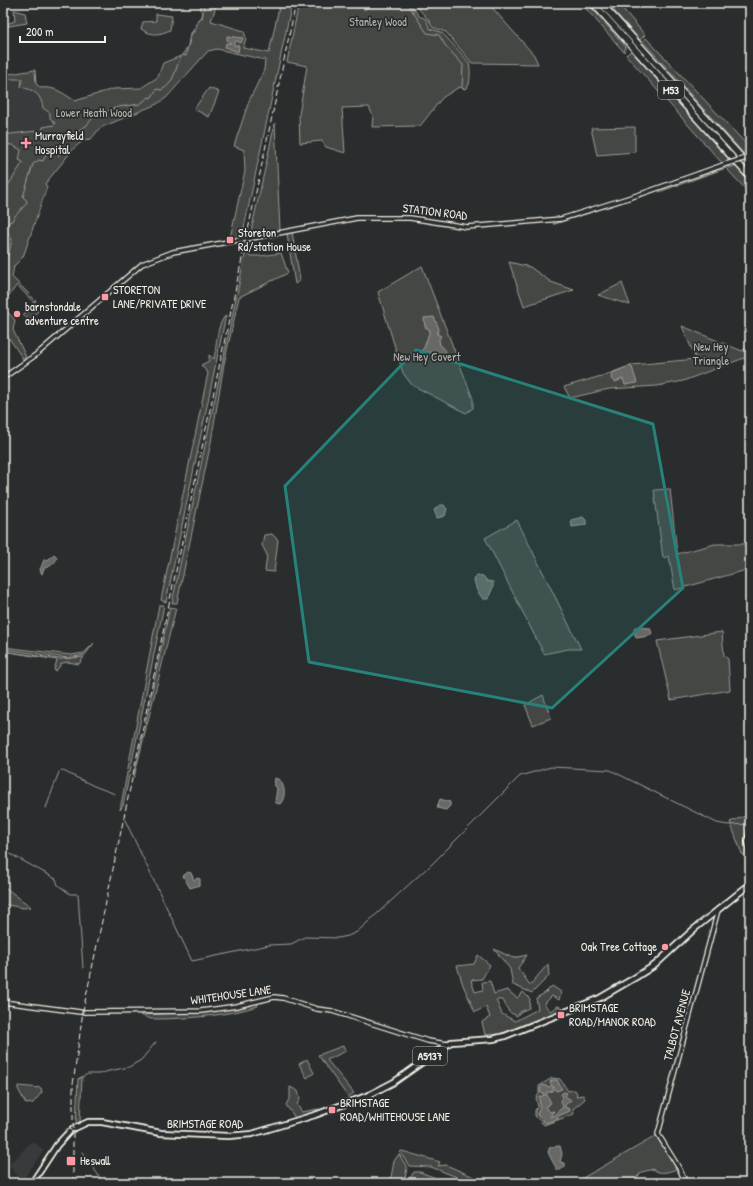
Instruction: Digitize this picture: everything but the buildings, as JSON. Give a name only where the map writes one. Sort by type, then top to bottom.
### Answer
[{"type":"highway","name":"M53","points":[[593,3],[750,177]]},
{"type":"highway","name":"M53","points":[[602,3],[750,167]]},
{"type":"main road","points":[[750,832],[748,842],[750,850]]},
{"type":"main road","name":"BRIMSTAGE ROAD","points":[[32,1183],[57,1145],[71,1130],[88,1122],[102,1122],[161,1133],[228,1136],[252,1134],[315,1115],[368,1095],[394,1082],[451,1042],[493,1039],[504,1036],[600,998],[655,965],[718,908],[750,884]]},
{"type":"street","name":"STATION ROAD","points":[[3,378],[37,354],[138,267],[155,258],[173,252],[357,218],[410,218],[467,227],[561,219],[750,157]]},
{"type":"street","name":"TALBOT AVENUE","points":[[686,1183],[658,1134],[718,908]]},
{"type":"street","points":[[709,916],[715,921]]},
{"type":"street","name":"WHITEHOUSE LANE","points":[[3,1002],[47,1009],[82,1012],[201,1011],[279,998],[317,1009],[332,1011],[428,1041],[447,1044]]},
{"type":"highlighted area","points":[[416,350],[653,424],[683,588],[552,708],[309,662],[285,486]]},
{"type":"shaded area","points":[[227,36],[243,38],[241,43],[237,41],[234,42],[234,45],[239,46],[238,52],[225,47],[226,43],[231,43],[227,40]]},
{"type":"shaded area","name":"Murrayfield Hospital","points":[[30,75],[40,92],[73,104],[3,205],[3,77]]},
{"type":"shaded area","points":[[434,317],[439,329],[437,334],[441,336],[439,339],[440,345],[446,351],[446,359],[432,357],[430,352],[421,355],[420,352],[424,348],[430,330],[425,327],[424,318]]},
{"type":"shaded area","points":[[629,366],[632,367],[637,383],[625,385],[623,379],[615,382],[611,379],[612,373]]},
{"type":"shaded area","points":[[440,505],[444,505],[447,509],[445,516],[437,518],[434,510]]},
{"type":"shaded area","points":[[583,517],[586,520],[586,525],[572,527],[571,520]]},
{"type":"shaded area","points":[[54,554],[57,557],[54,563],[44,568],[42,574],[40,570],[44,560],[49,559]]},
{"type":"shaded area","points":[[477,575],[483,576],[487,581],[493,582],[493,587],[488,599],[483,599],[477,591],[474,580]]},
{"type":"shaded area","points":[[635,627],[650,628],[652,633],[649,636],[636,638],[634,631]]},
{"type":"shaded area","points":[[275,778],[280,780],[284,792],[283,800],[278,804],[275,802],[277,788],[274,785]]},
{"type":"shaded area","points":[[440,799],[450,802],[450,806],[446,810],[437,808]]},
{"type":"shaded area","points":[[188,872],[191,873],[194,880],[198,878],[200,879],[200,885],[190,888],[183,876]]},
{"type":"shaded area","points":[[552,1080],[557,1080],[562,1089],[556,1091],[553,1086],[553,1091],[546,1093],[551,1103],[545,1107],[549,1112],[554,1111],[550,1117],[556,1115],[556,1113],[563,1107],[560,1100],[563,1097],[561,1094],[564,1092],[567,1093],[565,1096],[571,1100],[565,1105],[565,1108],[569,1108],[570,1111],[558,1116],[558,1119],[545,1123],[537,1115],[540,1107],[539,1097],[545,1095],[540,1092],[541,1087],[543,1085],[549,1087],[552,1085],[550,1082]]},
{"type":"shaded area","points":[[32,1141],[44,1150],[22,1181],[9,1165]]},
{"type":"shaded area","points":[[560,1146],[562,1154],[560,1162],[565,1163],[565,1167],[557,1170],[548,1152],[550,1147]]},
{"type":"green space","name":"Lower Heath Wood","points":[[200,3],[217,3],[211,21],[244,31],[246,38],[243,48],[269,53],[280,3],[292,3],[242,237],[230,238],[245,171],[244,150],[234,146],[249,101],[264,70],[265,60],[217,49],[208,51],[166,98],[157,104],[100,128],[91,139],[84,140],[74,148],[45,184],[47,187],[23,257],[14,266],[12,277],[36,301],[34,303],[17,285],[3,303],[3,189],[9,184],[23,162],[19,160],[21,150],[12,145],[3,144],[3,135],[36,131],[42,133],[43,127],[54,125],[55,123],[50,118],[50,113],[43,108],[39,96],[33,91],[21,87],[22,79],[9,79],[8,77],[3,81],[3,75],[35,70],[36,84],[41,88],[55,89],[75,101],[113,89],[141,88],[158,77],[163,63],[181,56],[188,47],[192,32],[202,16],[204,7]]},
{"type":"green space","name":"Stanley Wood","points":[[299,3],[410,3],[419,16],[426,19],[430,29],[442,33],[469,63],[469,85],[465,89],[459,87],[442,98],[420,126],[372,127],[373,116],[369,107],[342,108],[345,153],[326,147],[322,141],[300,143],[299,115],[307,66],[287,62]]},
{"type":"green space","points":[[413,3],[488,3],[534,55],[538,64],[472,63],[446,32],[432,27],[429,20]]},
{"type":"green space","points":[[581,3],[587,3],[626,47],[624,52]]},
{"type":"green space","points":[[607,3],[618,3],[645,35],[640,40]]},
{"type":"green space","points":[[14,10],[25,13],[27,23],[3,27],[3,25],[15,21]]},
{"type":"green space","points":[[156,14],[172,16],[170,30],[156,34],[149,33],[141,29],[143,22],[156,21]]},
{"type":"green space","points":[[646,38],[750,148],[750,153],[745,155],[642,41]]},
{"type":"green space","points":[[631,51],[730,161],[722,163],[626,55]]},
{"type":"green space","points":[[209,88],[219,92],[209,117],[194,109]]},
{"type":"green space","points":[[275,123],[280,230],[250,236]]},
{"type":"green space","points":[[635,127],[635,152],[597,155],[591,128]]},
{"type":"green space","points":[[728,166],[729,168],[735,166],[750,183],[750,194],[726,168],[659,192],[660,190]]},
{"type":"green space","points":[[657,191],[555,224],[553,224]]},
{"type":"green space","points":[[292,232],[300,280],[295,284],[287,234]]},
{"type":"green space","points":[[253,240],[249,256],[281,253],[288,273],[239,297],[224,364],[211,442],[177,603],[172,603],[248,241]]},
{"type":"green space","points":[[509,262],[530,267],[551,282],[574,290],[524,306]]},
{"type":"green space","name":"New Hey Covert","points":[[422,266],[473,399],[473,408],[466,413],[412,385],[403,373],[378,292]]},
{"type":"green space","points":[[622,283],[630,305],[598,295]]},
{"type":"green space","points":[[32,305],[38,311],[29,320],[23,315]]},
{"type":"green space","points":[[3,307],[15,320],[13,330],[26,357],[23,359],[9,338],[3,333]]},
{"type":"green space","points":[[226,315],[166,602],[161,600],[208,373],[201,365],[209,361],[209,355],[214,359],[220,324]]},
{"type":"green space","name":"New Hey Triangle","points":[[682,326],[742,351],[750,344],[750,361],[744,358],[683,381],[657,386],[609,389],[570,398],[564,387],[632,365],[696,359]]},
{"type":"green space","points":[[670,489],[677,554],[715,544],[746,544],[750,553],[750,569],[675,590],[669,556],[663,558],[654,490]]},
{"type":"green space","points":[[517,520],[581,649],[568,649],[544,654],[485,538]]},
{"type":"green space","points":[[272,534],[278,540],[274,572],[265,571],[267,555],[262,545],[264,535]]},
{"type":"green space","points":[[159,605],[164,605],[123,806],[120,810]]},
{"type":"green space","points":[[170,607],[176,608],[134,777]]},
{"type":"green space","points":[[722,632],[724,656],[728,659],[730,690],[671,700],[657,641]]},
{"type":"green space","points":[[94,643],[85,655],[68,658],[3,649],[3,647],[71,655],[84,653]]},
{"type":"green space","points":[[3,651],[60,659],[84,657],[79,664],[68,662],[62,663],[56,671],[54,670],[57,660]]},
{"type":"green space","points":[[543,695],[551,718],[533,725],[525,705]]},
{"type":"green space","points":[[750,814],[750,853],[747,839],[746,846],[748,852],[746,855],[742,854],[730,822]]},
{"type":"green space","points":[[3,886],[31,907],[23,908],[3,904]]},
{"type":"green space","points":[[494,949],[513,958],[527,955],[518,968],[530,985],[548,964],[549,976],[532,993],[513,985],[510,969]]},
{"type":"green space","points":[[478,955],[490,965],[482,979],[471,980],[475,992],[483,990],[482,982],[490,981],[494,994],[507,990],[517,998],[523,992],[530,999],[529,1008],[520,1012],[517,1016],[509,1012],[503,1000],[496,1000],[502,1014],[515,1021],[538,1009],[536,998],[545,993],[552,986],[561,992],[559,1000],[552,996],[544,1004],[550,1011],[558,1006],[564,1009],[500,1034],[485,1035],[482,1022],[490,1017],[486,1007],[475,1012],[463,985],[457,966],[474,964]]},
{"type":"green space","points":[[257,1003],[258,1006],[206,1016],[149,1019],[140,1015],[216,1011]]},
{"type":"green space","points":[[343,1046],[346,1051],[327,1060],[354,1093],[348,1097],[318,1055]]},
{"type":"green space","points":[[307,1059],[314,1073],[307,1078],[299,1064]]},
{"type":"green space","points":[[82,1077],[80,1122],[76,1123],[78,1079]]},
{"type":"green space","points":[[552,1078],[560,1079],[568,1091],[575,1090],[577,1093],[576,1096],[583,1095],[585,1099],[573,1109],[574,1114],[544,1125],[535,1116],[535,1110],[538,1107],[536,1098],[539,1094],[539,1086]]},
{"type":"green space","points":[[18,1086],[41,1088],[42,1092],[33,1103],[26,1104],[18,1089]]},
{"type":"green space","points":[[290,1087],[298,1091],[300,1099],[297,1105],[302,1112],[318,1109],[322,1111],[296,1119],[286,1105],[290,1097]]},
{"type":"green space","points":[[656,1136],[677,1169],[658,1172],[653,1169],[642,1172],[637,1177],[638,1183],[574,1183]]},
{"type":"green space","points":[[402,1151],[440,1162],[438,1166],[446,1165],[474,1177],[499,1183],[472,1183],[431,1167],[409,1166],[400,1152]]},
{"type":"green space","points":[[399,1154],[407,1168],[404,1183],[390,1183],[394,1161]]},
{"type":"green space","points":[[414,1172],[420,1172],[436,1178],[463,1183],[443,1183],[416,1179],[411,1180],[411,1183],[407,1183]]},
{"type":"waterway","points":[[3,262],[9,253],[12,239],[7,231],[9,222],[12,221],[26,204],[27,201],[23,197],[33,164],[39,160],[43,161],[48,151],[57,151],[58,156],[62,153],[64,138],[72,138],[73,133],[86,126],[92,119],[92,116],[118,107],[140,104],[149,97],[151,98],[157,89],[161,90],[166,88],[172,80],[182,55],[186,56],[190,34],[195,31],[198,19],[202,18],[203,12],[200,10],[202,3]]},
{"type":"waterway","points":[[364,10],[372,3]]},
{"type":"waterway","points":[[407,3],[427,33],[439,35],[445,45],[463,65],[462,87]]},
{"type":"waterway","points":[[428,868],[520,776],[551,767],[610,770],[717,823],[728,825],[750,824]]},
{"type":"waterway","points":[[61,770],[94,786],[115,794]]},
{"type":"waterway","points":[[46,808],[59,772]]},
{"type":"waterway","points":[[125,820],[192,961],[269,945],[291,944],[305,937],[338,938],[348,936],[357,932],[426,869]]},
{"type":"waterway","points":[[3,850],[56,879],[58,885],[70,894],[78,894],[83,968]]},
{"type":"waterway","points":[[78,1079],[88,1074],[99,1074],[129,1067],[141,1060],[156,1042]]},
{"type":"waterway","points":[[82,1152],[104,1183]]},
{"type":"railway","points":[[73,1183],[73,1084],[83,1011],[296,3]]},
{"type":"place","name":"Murrayfield Hospital","points":[[26,143]]},
{"type":"place","name":"Storeton Rd/station House","points":[[230,240]]},
{"type":"place","name":"STORETON LANE/PRIVATE DRIVE","points":[[105,297]]},
{"type":"place","name":"barnstondale adventure centre","points":[[17,314]]},
{"type":"place","name":"Oak Tree Cottage","points":[[665,947]]},
{"type":"place","name":"BRIMSTAGE ROAD/MANOR ROAD","points":[[561,1015]]},
{"type":"place","name":"BRIMSTAGE ROAD/WHITEHOUSE LANE","points":[[332,1110]]},
{"type":"place","name":"Heswall","points":[[71,1161]]}]
